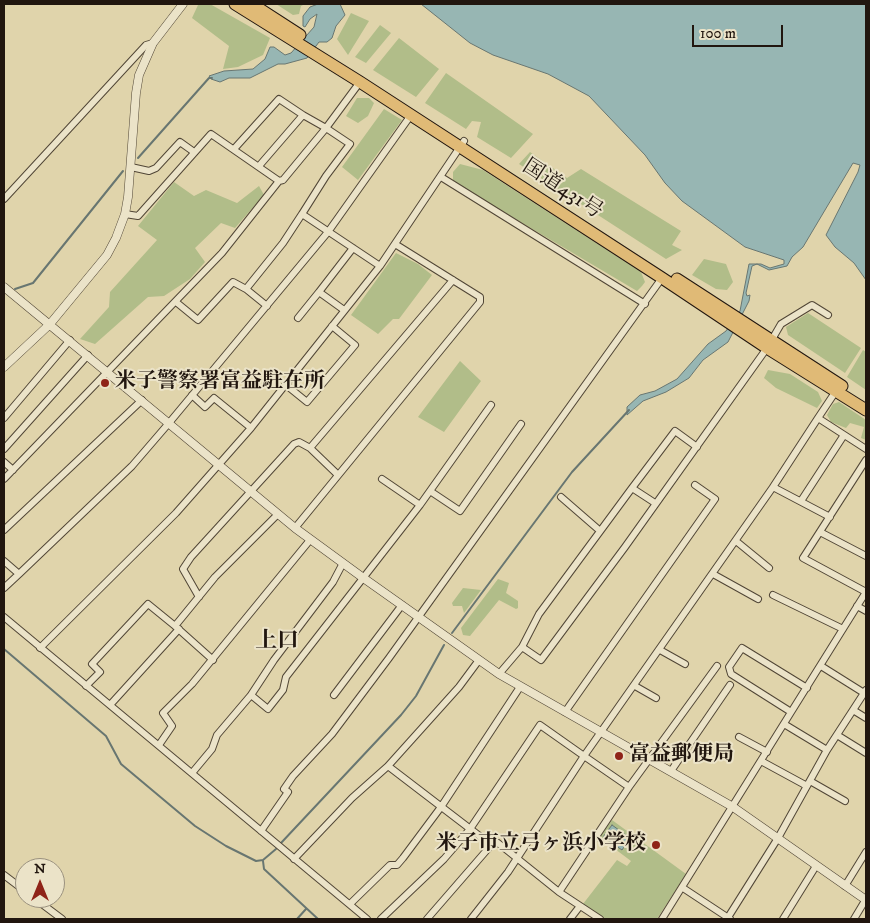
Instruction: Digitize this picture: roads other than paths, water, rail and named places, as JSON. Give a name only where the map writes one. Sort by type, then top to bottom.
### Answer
[{"type":"highway","name":"国道431号","points":[[235,4],[301,40]]},
{"type":"highway","name":"国道431号","points":[[252,4],[301,40],[736,323],[866,402]]},
{"type":"highway","name":"国道431号","points":[[315,49],[360,82],[411,115],[462,144],[662,278],[736,323]]},
{"type":"highway","name":"国道431号","points":[[769,344],[866,410]]},
{"type":"street","points":[[4,367],[50,324],[107,255],[125,214],[139,75],[153,43],[183,4]]},
{"type":"street","points":[[4,200],[146,45],[153,43]]},
{"type":"street","points":[[4,479],[222,253],[279,181],[283,180],[326,128],[360,82]]},
{"type":"street","points":[[234,149],[279,98],[350,144],[326,176],[283,243],[246,290]]},
{"type":"street","points":[[259,166],[303,115]]},
{"type":"street","points":[[4,588],[132,466],[169,423],[328,232],[411,115]]},
{"type":"street","points":[[125,214],[138,216],[211,134],[279,181]]},
{"type":"street","points":[[131,167],[149,171],[156,168],[180,142],[194,152]]},
{"type":"street","points":[[40,648],[176,514],[251,428],[380,266],[462,144]]},
{"type":"street","points":[[441,177],[645,304]]},
{"type":"street","points":[[302,214],[380,266]]},
{"type":"street","points":[[295,528],[337,474],[480,302],[480,297],[395,244]]},
{"type":"street","points":[[298,318],[353,248]]},
{"type":"street","points":[[261,831],[288,792],[284,790],[293,776],[332,734],[389,658],[662,278]]},
{"type":"street","points":[[310,448],[453,280]]},
{"type":"street","points":[[176,302],[198,320],[233,282],[267,306]]},
{"type":"street","points":[[4,287],[295,528],[362,578],[499,674],[733,807],[866,899],[854,919]]},
{"type":"street","points":[[319,292],[344,310]]},
{"type":"street","points":[[522,647],[541,660],[697,447],[781,324],[812,305],[828,315]]},
{"type":"street","points":[[286,385],[307,402],[355,345],[332,326]]},
{"type":"street","points":[[4,418],[70,340]]},
{"type":"street","points":[[4,449],[88,356]]},
{"type":"street","points":[[471,919],[517,857],[584,756],[736,541],[836,391]]},
{"type":"street","points":[[192,396],[205,406],[214,398],[251,428]]},
{"type":"street","points":[[4,530],[142,400]]},
{"type":"street","points":[[251,695],[268,709],[283,690],[286,677],[420,504],[491,405]]},
{"type":"street","points":[[818,418],[866,449]]},
{"type":"street","points":[[430,490],[460,511],[522,424]]},
{"type":"street","points":[[499,674],[522,647],[539,614],[599,530],[675,431],[697,447]]},
{"type":"street","points":[[801,501],[844,435]]},
{"type":"street","points":[[199,597],[183,569],[191,557],[238,504],[252,492],[294,444],[299,442],[310,448],[337,474]]},
{"type":"street","points":[[662,919],[866,592],[803,558],[866,460]]},
{"type":"street","points":[[4,462],[13,470]]},
{"type":"street","points":[[382,479],[420,504]]},
{"type":"street","points":[[565,712],[715,499],[695,485]]},
{"type":"street","points":[[773,487],[830,517]]},
{"type":"street","points":[[632,488],[655,503]]},
{"type":"street","points":[[561,497],[599,530]]},
{"type":"street","points":[[110,706],[177,627],[199,597],[278,514]]},
{"type":"street","points":[[820,532],[866,556]]},
{"type":"street","points":[[158,745],[172,726],[163,713],[212,660],[310,540]]},
{"type":"street","points":[[736,541],[769,568]]},
{"type":"street","points":[[4,561],[19,574]]},
{"type":"street","points":[[192,773],[212,749],[217,735],[251,695],[274,660],[333,582],[343,563]]},
{"type":"street","points":[[713,574],[758,599]]},
{"type":"street","points":[[774,594],[843,629]]},
{"type":"street","points":[[86,686],[100,672],[92,664],[148,604],[177,627],[212,660]]},
{"type":"street","points":[[334,695],[402,605]]},
{"type":"street","points":[[857,606],[866,611]]},
{"type":"street","points":[[4,617],[366,919]]},
{"type":"street","points":[[791,712],[731,674],[728,667],[742,648],[807,688]]},
{"type":"street","points":[[660,650],[685,664]]},
{"type":"street","points":[[294,859],[352,798],[388,766],[459,688],[479,660]]},
{"type":"street","points":[[559,892],[629,787],[717,666]]},
{"type":"street","points":[[683,888],[728,919],[778,838],[827,750],[865,692],[821,666]]},
{"type":"street","points":[[671,771],[730,685]]},
{"type":"street","points":[[635,686],[656,698]]},
{"type":"street","points":[[350,904],[390,865],[396,865],[441,807],[520,687]]},
{"type":"street","points":[[853,710],[866,718]]},
{"type":"street","points":[[784,724],[827,750]]},
{"type":"street","points":[[381,919],[444,859],[470,829],[540,725],[629,787]]},
{"type":"street","points":[[837,735],[866,753]]},
{"type":"street","points":[[739,737],[767,752]]},
{"type":"street","points":[[761,761],[845,801]]},
{"type":"street","points":[[388,766],[486,841],[498,843],[559,892],[600,919]]},
{"type":"street","points":[[428,919],[494,843]]},
{"type":"street","points":[[845,886],[866,852]]},
{"type":"street","points":[[784,919],[816,866]]},
{"type":"street","points":[[4,875],[15,883]]},
{"type":"street","points":[[570,919],[580,906]]},
{"type":"street","points":[[47,908],[62,919]]},
{"type":"water","points":[[318,4],[340,4],[345,15],[336,26],[332,38],[327,42],[319,42],[307,58],[278,64],[250,78],[229,78],[220,82],[211,79],[209,76],[224,71],[253,69],[265,59],[270,47],[274,47],[285,55],[291,53],[314,27],[317,14],[310,19],[305,27],[303,26],[303,16],[310,7]]},
{"type":"water","points":[[421,4],[866,4],[866,280],[854,263],[835,247],[826,235],[860,165],[853,163],[803,247],[792,257],[787,266],[769,270],[757,264],[770,268],[784,264],[784,260],[745,247],[682,201],[665,183],[645,155],[589,96],[548,74],[493,55],[470,43]]},
{"type":"water","points":[[749,264],[757,264],[752,266],[746,293],[747,296],[750,295],[749,301],[728,342],[703,360],[689,378],[666,392],[643,401],[627,415],[627,407],[640,395],[655,391],[677,379],[708,344],[726,331],[740,311]]},
{"type":"water","points":[[612,825],[630,838],[622,850],[603,837]]},
{"type":"waterway","points":[[138,158],[209,78],[212,78]]},
{"type":"waterway","points":[[15,289],[33,283],[123,171]]},
{"type":"waterway","points":[[452,633],[572,472],[629,410]]},
{"type":"waterway","points":[[281,843],[401,715],[416,696],[444,645]]},
{"type":"waterway","points":[[4,649],[106,736],[121,764],[195,826],[226,846],[256,861],[263,860],[276,849]]},
{"type":"waterway","points":[[263,861],[264,869],[318,919]]},
{"type":"waterway","points":[[297,919],[306,909]]},
{"type":"place","name":"米子警察署富益駐在所","points":[[105,383]]},
{"type":"place","name":"富益郵便局","points":[[619,756]]},
{"type":"place","name":"米子市立弓ヶ浜小学校","points":[[656,845]]},
{"type":"district","name":"上口","points":[[277,642]]}]
